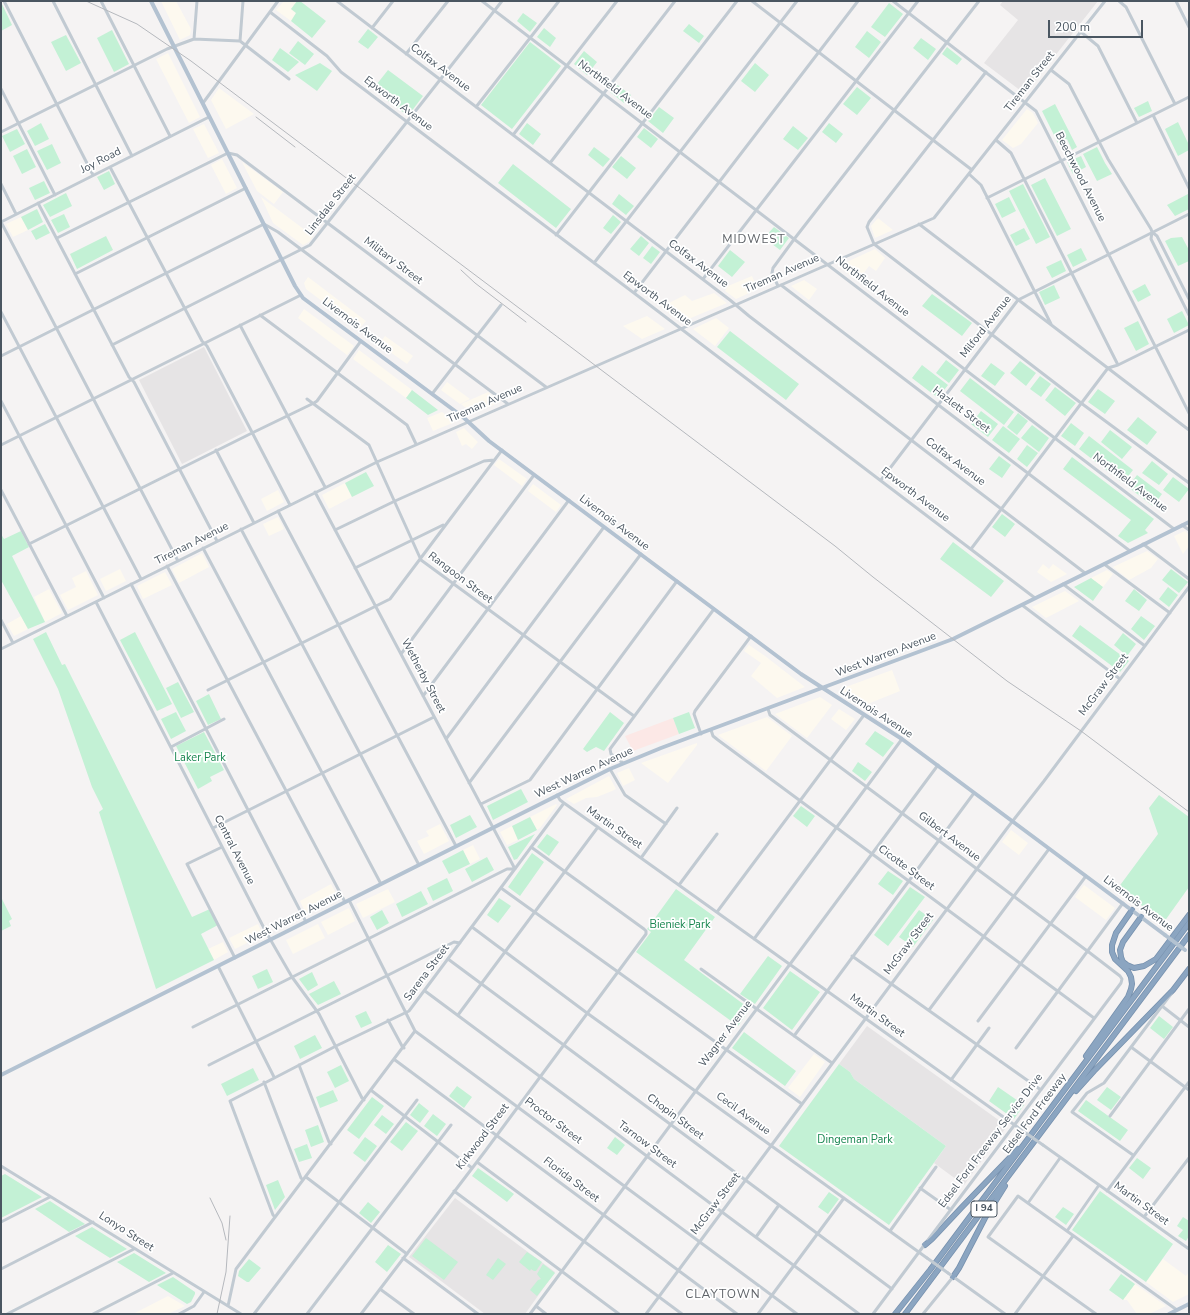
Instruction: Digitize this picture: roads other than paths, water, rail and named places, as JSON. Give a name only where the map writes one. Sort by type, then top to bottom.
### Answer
[{"type":"highway","points":[[1078,1072],[1085,1058],[1128,997],[1131,989],[1131,977],[1128,971],[1115,959],[1112,952],[1112,945],[1116,933],[1132,910]]},
{"type":"highway","points":[[1141,917],[1123,942],[1120,950],[1123,962],[1134,968],[1144,966],[1156,959],[1189,915]]},
{"type":"highway","name":"Edsel Ford Freeway","points":[[895,1314],[930,1270],[1189,923]]},
{"type":"highway","name":"Edsel Ford Freeway","points":[[905,1314],[1189,935]]},
{"type":"highway","points":[[1062,1105],[1173,990],[1189,969]]},
{"type":"highway","points":[[925,1245],[1026,1141]]},
{"type":"highway","points":[[953,1277],[985,1218],[1020,1165],[1028,1150]]},
{"type":"main road","name":"Livernois Avenue","points":[[151,1],[173,48],[301,295],[468,421],[488,440],[534,475],[714,609],[822,688],[938,765],[1189,953]]},
{"type":"main road","name":"West Warren Avenue","points":[[1,1075],[610,769],[953,639],[1189,522]]},
{"type":"main road","points":[[1168,1314],[1189,1304]]},
{"type":"street","points":[[4,1],[93,175]]},
{"type":"street","points":[[53,1],[132,156]]},
{"type":"street","points":[[101,1],[170,136]]},
{"type":"street","points":[[194,39],[197,1]]},
{"type":"street","points":[[240,42],[243,1]]},
{"type":"street","points":[[202,103],[278,1]]},
{"type":"street","name":"Colfax Avenue","points":[[338,1],[1085,573]]},
{"type":"street","points":[[372,28],[393,1]]},
{"type":"street","points":[[406,54],[448,1]]},
{"type":"street","name":"Northfield Avenue","points":[[482,1],[1174,529]]},
{"type":"street","name":"Linsdale Street","points":[[112,345],[302,250],[314,242],[502,1]]},
{"type":"street","points":[[476,107],[559,1]]},
{"type":"street","points":[[513,135],[617,1]]},
{"type":"street","points":[[550,163],[675,1]]},
{"type":"street","points":[[556,234],[737,1]]},
{"type":"street","points":[[752,1],[972,170]]},
{"type":"street","points":[[594,264],[797,1]]},
{"type":"street","points":[[634,293],[858,1]]},
{"type":"street","name":"Beechwood Avenue","points":[[893,1],[1037,113],[1189,413]]},
{"type":"street","points":[[703,279],[918,1]]},
{"type":"street","points":[[780,285],[772,273],[773,268],[794,238],[979,1]]},
{"type":"street","name":"Tireman Street","points":[[969,174],[1106,1]]},
{"type":"street","points":[[1119,1],[1126,7],[1175,104]]},
{"type":"street","points":[[1176,1],[1189,27]]},
{"type":"street","name":"Epworth Avenue","points":[[270,12],[327,56],[341,72],[594,264],[681,328],[1035,598]]},
{"type":"street","points":[[1081,32],[1097,45],[1137,123]]},
{"type":"street","points":[[1,132],[134,66],[194,39],[240,42],[289,79]]},
{"type":"street","points":[[1051,70],[1069,84],[1108,159],[1152,232],[1157,236],[1189,299]]},
{"type":"street","points":[[986,72],[869,222],[867,228],[874,244],[1081,403],[1189,483]]},
{"type":"street","points":[[1,89],[54,195]]},
{"type":"street","points":[[987,198],[1189,97]]},
{"type":"street","points":[[1153,115],[1189,188]]},
{"type":"street","name":"Joy Road","points":[[1,222],[209,117]]},
{"type":"street","points":[[996,140],[1010,151],[1118,365]]},
{"type":"street","points":[[57,238],[228,152]]},
{"type":"street","name":"Military Street","points":[[228,152],[238,155],[546,387]]},
{"type":"street","points":[[110,167],[185,309],[204,344],[207,346],[290,505]]},
{"type":"street","points":[[969,174],[979,182],[1051,325]]},
{"type":"street","name":"Tireman Avenue","points":[[1,649],[377,462],[936,217],[969,174]]},
{"type":"street","points":[[1,184],[16,214]]},
{"type":"street","points":[[75,274],[246,188]]},
{"type":"street","points":[[38,203],[217,541]]},
{"type":"street","name":"Milford Avenue","points":[[881,480],[1018,300],[1071,272],[1189,214]]},
{"type":"street","points":[[1,222],[178,561]]},
{"type":"street","points":[[1,356],[264,224],[278,232],[508,404]]},
{"type":"street","points":[[919,224],[1189,430]]},
{"type":"street","points":[[1152,232],[1151,239],[1189,315]]},
{"type":"street","name":"Hazlett Street","points":[[780,285],[1130,551]]},
{"type":"street","points":[[1,445],[301,295]]},
{"type":"street","points":[[432,394],[501,305]]},
{"type":"street","points":[[1,312],[141,579]]},
{"type":"street","points":[[260,315],[407,425],[416,444]]},
{"type":"street","points":[[240,325],[325,487]]},
{"type":"street","points":[[970,548],[1108,368],[1118,365],[1189,330]]},
{"type":"street","points":[[29,544],[216,450],[314,403],[361,341]]},
{"type":"street","name":"Rangoon Street","points":[[307,399],[368,443],[420,559],[487,610],[634,716]]},
{"type":"street","points":[[1,401],[104,598]]},
{"type":"street","points":[[216,450],[254,523]]},
{"type":"street","points":[[208,690],[390,599],[502,450]]},
{"type":"street","points":[[335,530],[394,501],[483,461],[494,460]]},
{"type":"street","points":[[401,654],[534,475]]},
{"type":"street","points":[[1,490],[67,616]]},
{"type":"street","name":"Wetherby Street","points":[[315,492],[515,869]]},
{"type":"street","points":[[423,696],[568,500]]},
{"type":"street","points":[[278,511],[456,846]]},
{"type":"street","points":[[355,568],[445,525]]},
{"type":"street","points":[[1182,525],[1189,530]]},
{"type":"street","points":[[446,739],[604,527]]},
{"type":"street","points":[[241,530],[418,865]]},
{"type":"street","points":[[1143,544],[1189,579]]},
{"type":"street","points":[[204,548],[381,884]]},
{"type":"street","points":[[469,783],[640,554]]},
{"type":"street","points":[[1104,564],[1170,613]]},
{"type":"street","points":[[167,566],[344,902]]},
{"type":"street","points":[[481,804],[530,780],[677,581]]},
{"type":"street","points":[[132,584],[306,922]]},
{"type":"street","points":[[1063,584],[1145,646]]},
{"type":"street","name":"McGraw Street","points":[[646,1314],[946,909],[1189,587]]},
{"type":"street","name":"Central Avenue","points":[[96,602],[270,940],[292,977],[317,1011],[364,1100]]},
{"type":"street","points":[[1022,605],[1120,679]]},
{"type":"street","points":[[623,763],[611,754],[610,749],[714,609]]},
{"type":"street","points":[[1,620],[13,643]]},
{"type":"street","points":[[701,734],[694,714],[695,711],[751,636]]},
{"type":"street","name":"Gilbert Avenue","points":[[768,709],[770,715],[1088,951],[1122,979]]},
{"type":"street","points":[[717,912],[799,800],[864,715]]},
{"type":"street","points":[[213,828],[434,717]]},
{"type":"street","points":[[171,747],[224,719]]},
{"type":"street","name":"Cicotte Street","points":[[711,730],[713,736],[1094,1018]]},
{"type":"street","points":[[754,939],[902,740]]},
{"type":"street","name":"Wagner Avenue","points":[[530,1314],[938,765]]},
{"type":"street","points":[[610,769],[624,795],[666,824]]},
{"type":"street","points":[[794,1036],[974,793]]},
{"type":"street","name":"Martin Street","points":[[557,795],[564,803],[1187,1248]]},
{"type":"street","name":"Sarena Street","points":[[275,1217],[230,1100],[388,1020],[409,1011],[564,803]]},
{"type":"street","points":[[641,858],[677,808]]},
{"type":"street","points":[[458,1015],[598,827]]},
{"type":"street","points":[[679,885],[717,834]]},
{"type":"street","points":[[222,847],[187,864],[235,958]]},
{"type":"street","points":[[531,847],[564,872]]},
{"type":"street","points":[[929,1010],[1049,849]]},
{"type":"street","points":[[193,1027],[507,869],[515,869]]},
{"type":"street","name":"Kirkwood Street","points":[[361,1314],[477,1162],[646,934],[644,929],[564,872]]},
{"type":"street","points":[[978,1021],[1086,876]]},
{"type":"street","points":[[501,888],[802,1104]]},
{"type":"street","name":"Proctor Street","points":[[349,900],[416,1031],[797,1314]]},
{"type":"street","points":[[1016,1048],[1123,903]]},
{"type":"street","name":"Cecil Avenue","points":[[472,927],[587,1013],[1005,1314]]},
{"type":"street","points":[[209,1065],[454,942],[460,943]]},
{"type":"street","points":[[852,956],[1041,1090]]},
{"type":"street","name":"Chopin Street","points":[[448,959],[892,1289]]},
{"type":"street","points":[[218,966],[274,1077]]},
{"type":"street","points":[[701,969],[832,1063]]},
{"type":"street","name":"Edsel Ford Freeway Service Drive","points":[[873,1314],[1121,983],[1122,979]]},
{"type":"street","points":[[1133,1155],[1072,1112],[1087,1093],[1104,1083],[1171,995],[1173,990]]},
{"type":"street","name":"Tarnow Street","points":[[424,991],[860,1314]]},
{"type":"street","points":[[1162,1006],[1189,1027]]},
{"type":"street","points":[[1110,1116],[1189,1010]]},
{"type":"street","points":[[388,1020],[404,1048]]},
{"type":"street","points":[[951,1080],[989,1028]]},
{"type":"street","points":[[228,1306],[236,1269],[416,1031]]},
{"type":"street","points":[[1131,1047],[1189,1090]]},
{"type":"street","name":"Florida Street","points":[[395,1060],[737,1314]]},
{"type":"street","points":[[299,1065],[331,1144]]},
{"type":"street","points":[[264,1082],[301,1178],[339,1203],[407,1254]]},
{"type":"street","points":[[1107,1191],[1189,1082]]},
{"type":"street","points":[[372,1091],[472,1168]]},
{"type":"street","points":[[254,1314],[418,1100]]},
{"type":"street","points":[[307,1314],[451,1125]]},
{"type":"street","points":[[1028,1203],[1060,1158]]},
{"type":"street","points":[[1144,1217],[1189,1158]]},
{"type":"street","points":[[477,1162],[682,1314]]},
{"type":"street","name":"Lonyo Street","points":[[1,1166],[241,1314]]},
{"type":"street","points":[[890,1231],[936,1167]]},
{"type":"street","points":[[1,1171],[5,1168]]},
{"type":"street","points":[[1067,1231],[1099,1185]]},
{"type":"street","points":[[920,1188],[951,1210]]},
{"type":"street","points":[[454,1191],[619,1314]]},
{"type":"street","points":[[1096,1314],[988,1237],[1018,1196],[1177,1310]]},
{"type":"street","points":[[1,1222],[50,1197]]},
{"type":"street","points":[[758,1314],[844,1198]]},
{"type":"street","points":[[756,1237],[779,1205]]},
{"type":"street","points":[[1,1269],[93,1222]]},
{"type":"street","points":[[1015,1314],[1073,1236]]},
{"type":"street","points":[[1187,1248],[1188,1244]]},
{"type":"street","points":[[7,1314],[134,1249]]},
{"type":"street","points":[[403,1258],[478,1314]]},
{"type":"street","points":[[93,1314],[173,1273]]},
{"type":"street","points":[[924,1314],[953,1277]]},
{"type":"street","points":[[380,1289],[414,1314]]},
{"type":"street","points":[[179,1314],[194,1306],[204,1292]]},
{"type":"street","points":[[536,1306],[546,1314]]},
{"type":"railway","points":[[86,1],[137,24],[191,61],[835,546],[1007,681],[1081,731],[1189,812]]},
{"type":"railway","points":[[256,117],[295,147]]},
{"type":"railway","points":[[461,270],[475,283],[526,322]]},
{"type":"railway","points":[[210,1198],[222,1223],[226,1240]]},
{"type":"railway","points":[[217,1314],[226,1272],[230,1216]]},
{"type":"district","name":"MIDWEST","points":[[754,240]]},
{"type":"district","name":"CLAYTOWN","points":[[723,1295]]},
{"type":"park label","name":"Laker Park","points":[[200,758]]},
{"type":"park label","name":"Bieniek Park","points":[[680,925]]},
{"type":"park label","name":"Dingeman Park","points":[[855,1140]]}]
